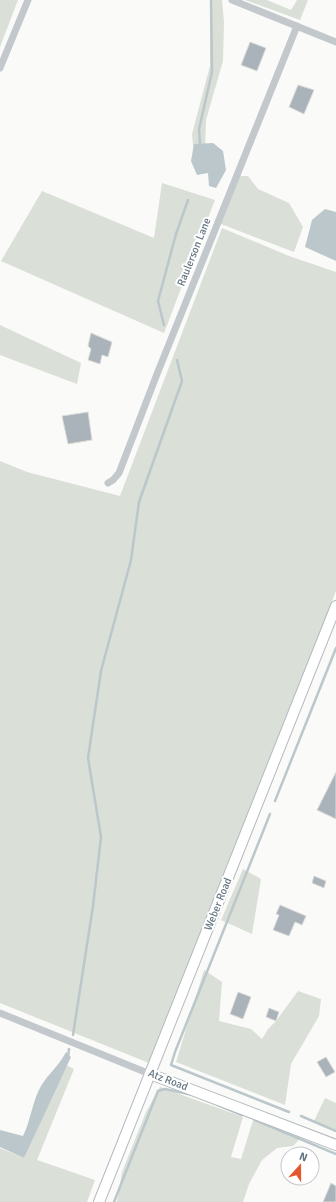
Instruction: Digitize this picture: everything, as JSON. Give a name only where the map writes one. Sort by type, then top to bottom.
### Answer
[{"type":"street","points":[[0,68],[28,0]]},
{"type":"street","points":[[232,0],[336,42]]},
{"type":"street","name":"Raulerson Lane","points":[[108,483],[119,473],[157,374],[297,26]]},
{"type":"street","name":"Weber Road","points":[[99,1202],[336,606]]},
{"type":"street","name":"Atz Road","points":[[0,1014],[150,1074],[336,1145]]},
{"type":"shaded area","points":[[0,0],[18,0],[0,47]]},
{"type":"shaded area","points":[[210,0],[222,0],[224,22],[223,61],[206,120],[205,154],[194,156],[192,134],[210,66]]},
{"type":"shaded area","points":[[245,0],[267,0],[291,10],[297,0],[308,0],[300,20]]},
{"type":"shaded area","points":[[213,143],[223,151],[226,170],[216,188],[209,186],[208,173],[197,175],[191,161],[194,144]]},
{"type":"shaded area","points":[[241,176],[248,176],[258,189],[289,203],[303,227],[294,252],[221,224],[238,178]]},
{"type":"shaded area","points":[[162,183],[215,200],[164,333],[1,261],[42,191],[154,238]]},
{"type":"shaded area","points":[[325,209],[336,212],[336,261],[305,247],[312,220]]},
{"type":"shaded area","points":[[222,228],[289,256],[336,272],[336,591],[149,1063],[0,1003],[0,461],[27,472],[120,496]]},
{"type":"shaded area","points":[[0,325],[81,363],[77,384],[0,355]]},
{"type":"shaded area","points":[[243,869],[261,879],[252,934],[221,920]]},
{"type":"shaded area","points":[[204,970],[222,982],[219,1021],[251,1029],[262,1039],[298,991],[321,999],[319,1016],[291,1064],[285,1105],[176,1062]]},
{"type":"shaded area","points":[[66,1052],[71,1057],[24,1158],[0,1147],[0,1130],[23,1136],[41,1086]]},
{"type":"shaded area","points":[[66,1065],[74,1069],[37,1160],[95,1180],[87,1202],[0,1202],[0,1148],[24,1158]]},
{"type":"shaded area","points":[[160,1087],[243,1117],[231,1157],[241,1159],[255,1114],[306,1133],[293,1146],[280,1146],[280,1148],[277,1148],[262,1160],[249,1184],[243,1202],[117,1202],[122,1172],[146,1112]]},
{"type":"shaded area","points":[[325,1098],[336,1103],[336,1130],[314,1121]]},
{"type":"building","points":[[250,42],[266,48],[257,71],[241,65]]},
{"type":"building","points":[[298,85],[314,90],[304,114],[289,107]]},
{"type":"building","points":[[91,333],[112,342],[108,357],[102,355],[100,364],[88,360],[91,349],[88,346]]},
{"type":"building","points":[[88,412],[92,440],[68,444],[62,416]]},
{"type":"building","points":[[336,772],[336,819],[317,810]]},
{"type":"building","points":[[314,876],[326,881],[324,888],[312,883]]},
{"type":"building","points":[[280,905],[306,916],[302,925],[295,922],[289,936],[273,930],[279,915],[276,914]]},
{"type":"building","points":[[238,992],[251,997],[243,1019],[230,1014]]},
{"type":"building","points":[[269,1008],[279,1012],[276,1021],[266,1017]]},
{"type":"building","points":[[326,1057],[335,1072],[326,1077],[317,1062]]},
{"type":"building","points":[[331,1183],[336,1186],[336,1202],[323,1202]]},
{"type":"waterway","points":[[200,145],[199,129],[212,72],[211,0]]},
{"type":"waterway","points":[[164,325],[158,301],[176,234],[188,200]]},
{"type":"waterway","points":[[73,1035],[93,906],[101,837],[88,758],[101,671],[131,560],[139,502],[182,381],[177,360]]},
{"type":"waterway","points":[[275,801],[336,648]]},
{"type":"waterway","points":[[270,814],[171,1065],[289,1112]]},
{"type":"waterway","points":[[68,1057],[69,1049]]},
{"type":"waterway","points":[[114,1202],[158,1091],[165,1089],[193,1095]]},
{"type":"waterway","points":[[218,1105],[242,1115]]},
{"type":"waterway","points":[[301,1116],[336,1131]]},
{"type":"waterway","points":[[255,1120],[336,1154]]}]
